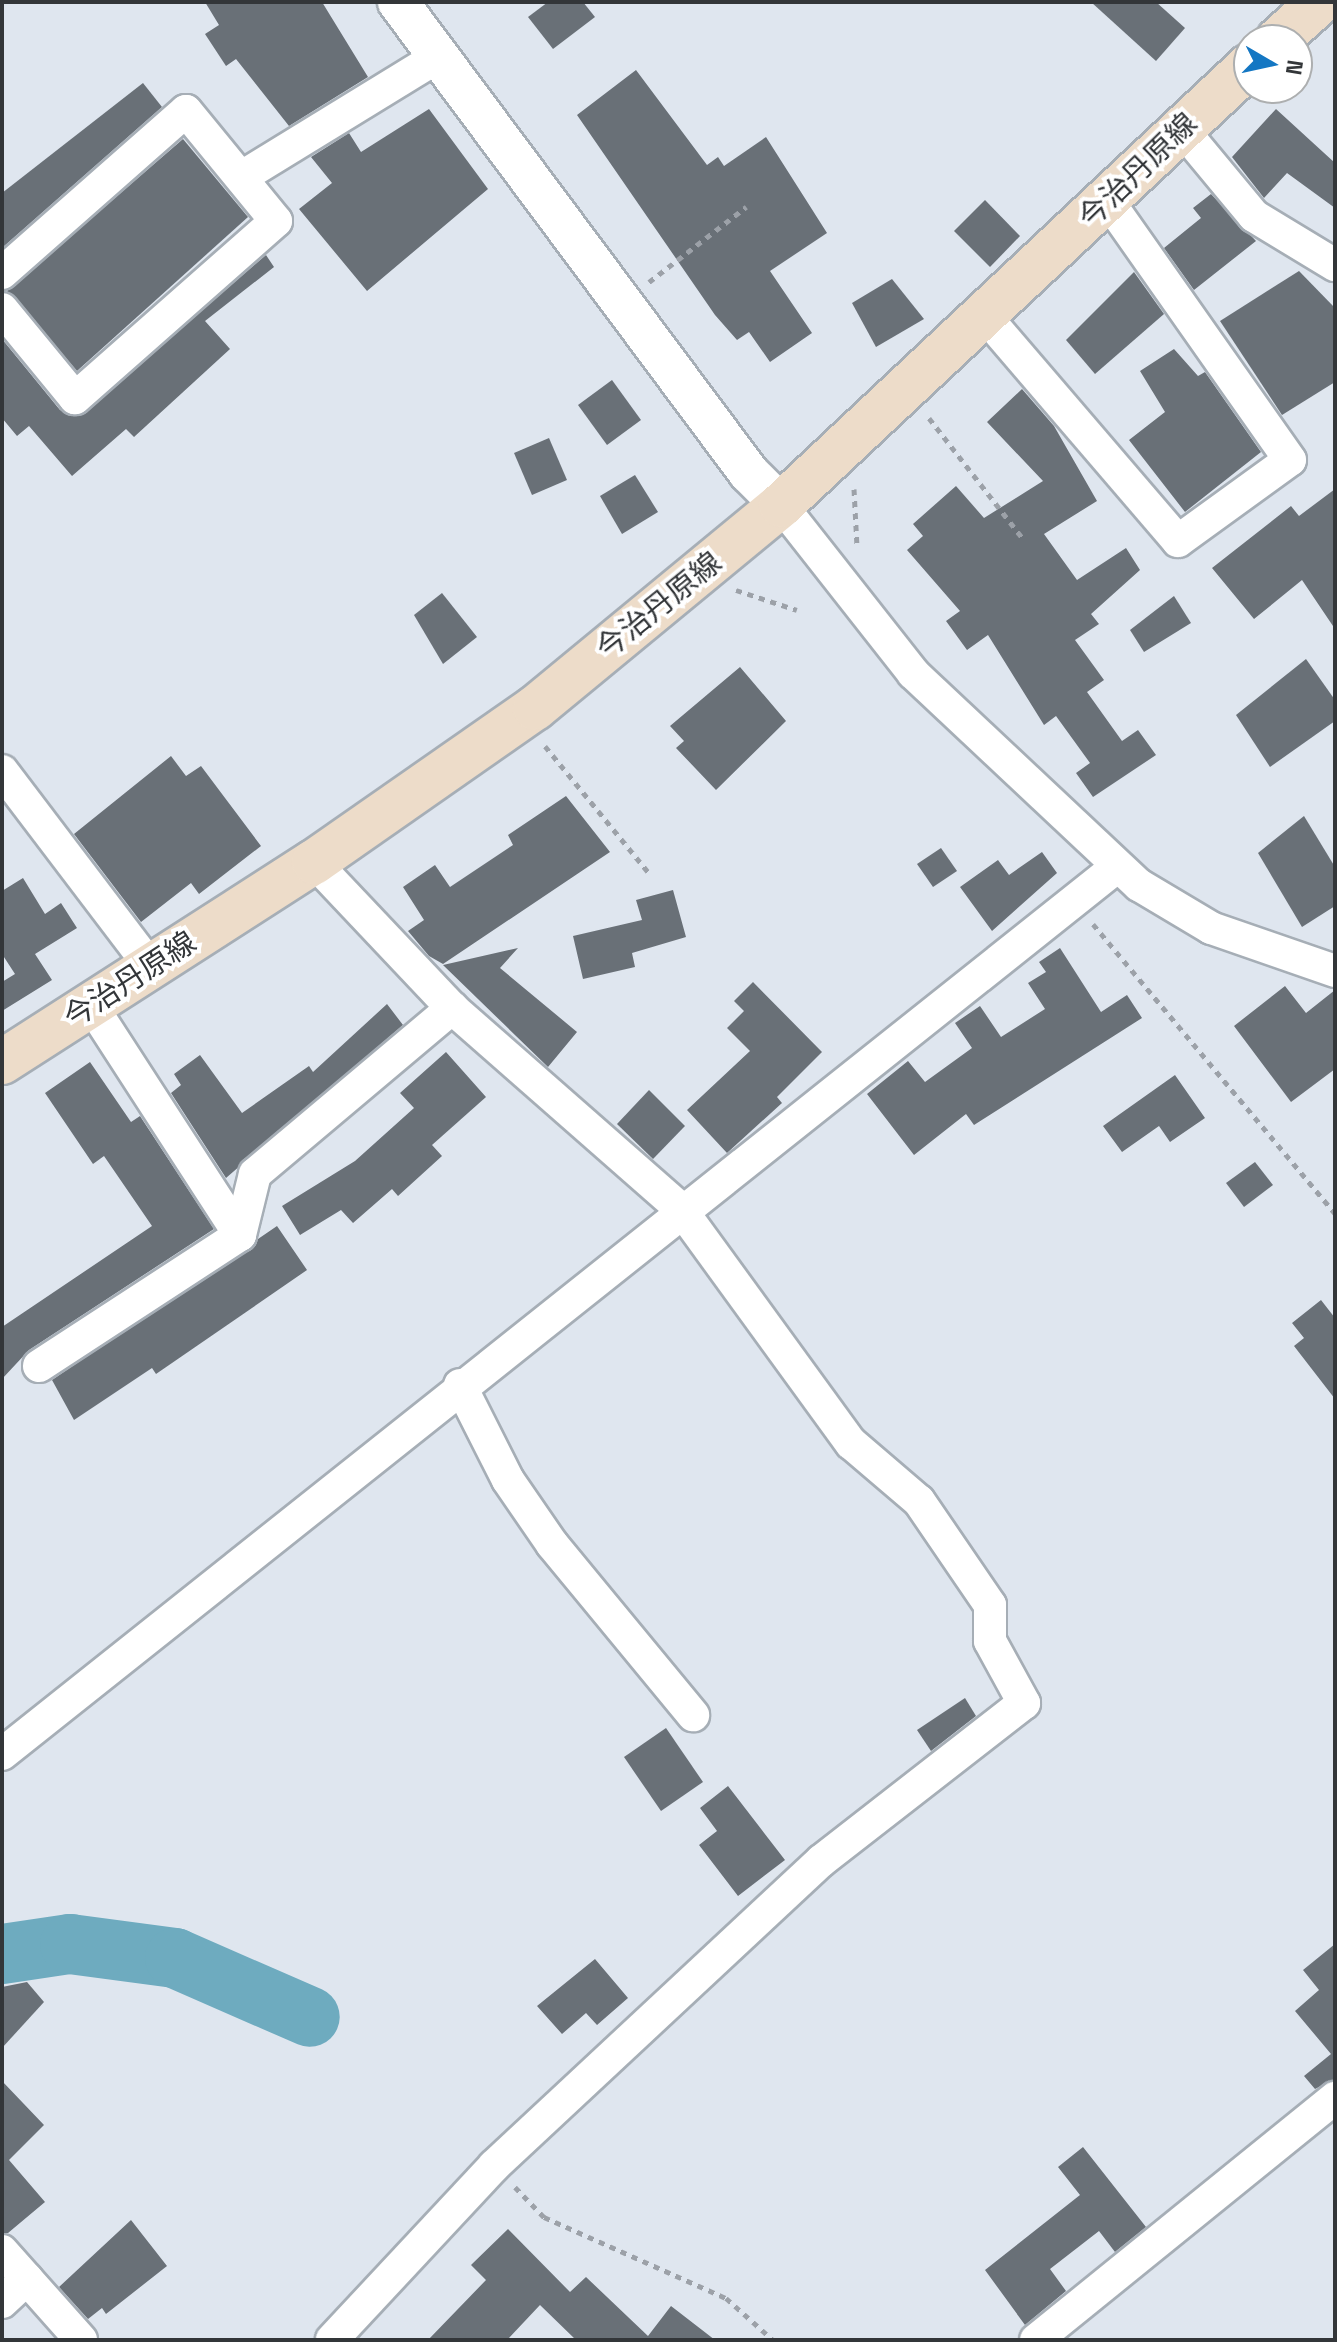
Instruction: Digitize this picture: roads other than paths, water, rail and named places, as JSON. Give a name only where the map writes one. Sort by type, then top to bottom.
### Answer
[{"type":"main road","points":[[1296,24],[1320,2]]},
{"type":"main road","name":"今治丹原線","points":[[2,1062],[314,862],[521,719],[781,505],[986,317],[1233,81]]},
{"type":"street","points":[[398,2],[441,55],[622,304],[913,673],[999,747],[1050,806],[1118,866],[1211,928],[1335,971]]},
{"type":"street","points":[[245,175],[441,55]]},
{"type":"street","points":[[2,273],[186,111],[245,175],[276,221],[75,398],[2,309]]},
{"type":"street","points":[[1181,128],[1254,216],[1335,265]]},
{"type":"street","points":[[986,317],[1178,541],[1290,460],[1108,201]]},
{"type":"street","points":[[2,771],[151,967]]},
{"type":"street","points":[[314,862],[452,1008],[680,1208],[851,1443],[919,1501],[990,1605],[990,1641],[1024,1703],[821,1861],[494,2166],[332,2340]]},
{"type":"street","points":[[2,1754],[680,1208],[1072,898],[1118,866]]},
{"type":"street","points":[[91,1005],[240,1235]]},
{"type":"street","points":[[39,1366],[240,1235],[255,1174],[452,1008]]},
{"type":"street","points":[[460,1385],[508,1480],[552,1544],[693,1715]]},
{"type":"street","points":[[1036,2340],[1335,2098]]},
{"type":"street","points":[[2,2251],[81,2340]]},
{"type":"street","points":[[2,2302],[27,2279]]},
{"type":"waterway","points":[[2,1954],[70,1944],[175,1958],[310,2017]]}]
